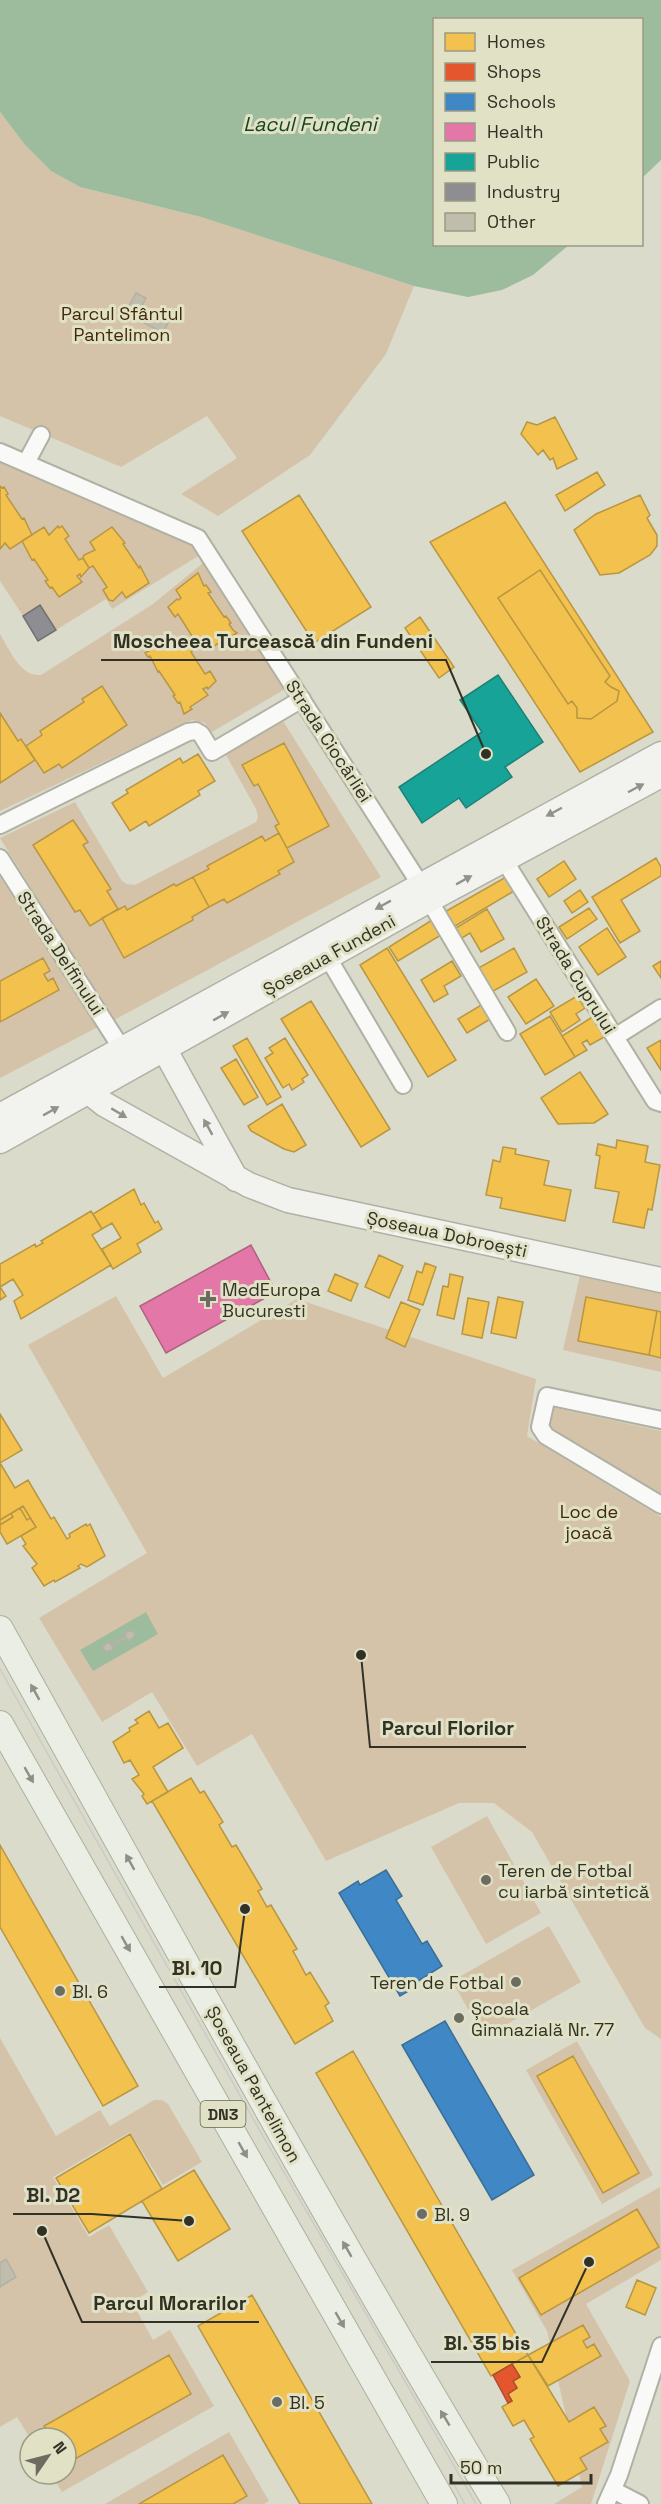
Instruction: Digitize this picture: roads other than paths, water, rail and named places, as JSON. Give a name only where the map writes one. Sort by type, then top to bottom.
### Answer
[{"type":"main road","name":"Șoseaua Fundeni","points":[[0,1116],[85,1081],[160,1040],[499,851],[661,754]]},
{"type":"main road","name":"Șoseaua Fundeni","points":[[499,851],[661,775]]},
{"type":"main road","name":"Șoseaua Fundeni","points":[[0,1140],[85,1081],[122,1049],[160,1040],[327,956],[424,892]]},
{"type":"main road","points":[[160,1040],[236,1179]]},
{"type":"main road","name":"Șoseaua Dobroești","points":[[85,1081],[104,1104],[259,1191],[288,1200],[661,1280]]},
{"type":"main road","name":"Șoseaua Pantelimon","points":[[0,1629],[256,2089],[396,2335],[497,2504]]},
{"type":"main road","name":"DN3","points":[[0,1724],[444,2504]]},
{"type":"street","points":[[26,463],[41,435]]},
{"type":"street","name":"Strada Ciocârliei","points":[[0,452],[198,538],[424,892],[507,1032]]},
{"type":"street","points":[[0,825],[188,732],[196,731],[201,734],[212,752],[302,699]]},
{"type":"street","name":"Strada Cuprului","points":[[499,851],[655,1101],[661,1102]]},
{"type":"street","name":"Strada Delfinului","points":[[0,858],[122,1049]]},
{"type":"street","points":[[327,956],[404,1085]]},
{"type":"street","points":[[615,1036],[661,1008]]},
{"type":"street","points":[[661,1420],[547,1396],[540,1427],[546,1436],[661,1505]]},
{"type":"street","points":[[640,2504],[610,2497],[661,2346]]},
{"type":"water","name":"Lacul Fundeni","points":[[0,0],[661,0],[661,160],[643,177],[643,18],[433,18],[433,246],[568,246],[533,275],[502,290],[468,297],[414,286],[201,217],[80,187],[51,171],[26,146],[0,112]]},
{"type":"water","points":[[146,1612],[158,1634],[93,1671],[80,1650]]},
{"type":"tram line","points":[[0,1669],[256,2124],[476,2504]]},
{"type":"tram line","points":[[452,2481],[465,2504]]},
{"type":"place","name":"Moscheea Turcească din Fundeni","points":[[486,754]]},
{"type":"place","name":"MedEuropa Bucuresti","points":[[208,1299]]},
{"type":"place","name":"Parcul Florilor","points":[[361,1655]]},
{"type":"place","name":"Teren de Fotbal cu iarbă sintetică","points":[[486,1880]]},
{"type":"place","name":"Bl. 10","points":[[245,1909]]},
{"type":"place","name":"Teren de Fotbal","points":[[516,1982]]},
{"type":"place","name":"Bl. 6","points":[[60,1991]]},
{"type":"place","name":"Școala Gimnazială Nr. 77","points":[[459,2018]]},
{"type":"place","name":"Bl. 9","points":[[422,2214]]},
{"type":"place","name":"Bl. D2","points":[[189,2221]]},
{"type":"place","name":"Parcul Morarilor","points":[[42,2231]]},
{"type":"place","name":"Bl. 35 bis","points":[[589,2262]]},
{"type":"place","name":"Bl. 5","points":[[277,2402]]},
{"type":"park label","name":"Parcul Sfântul Pantelimon","points":[[122,323]]},
{"type":"park label","name":"Loc de joacă","points":[[589,1522]]}]
